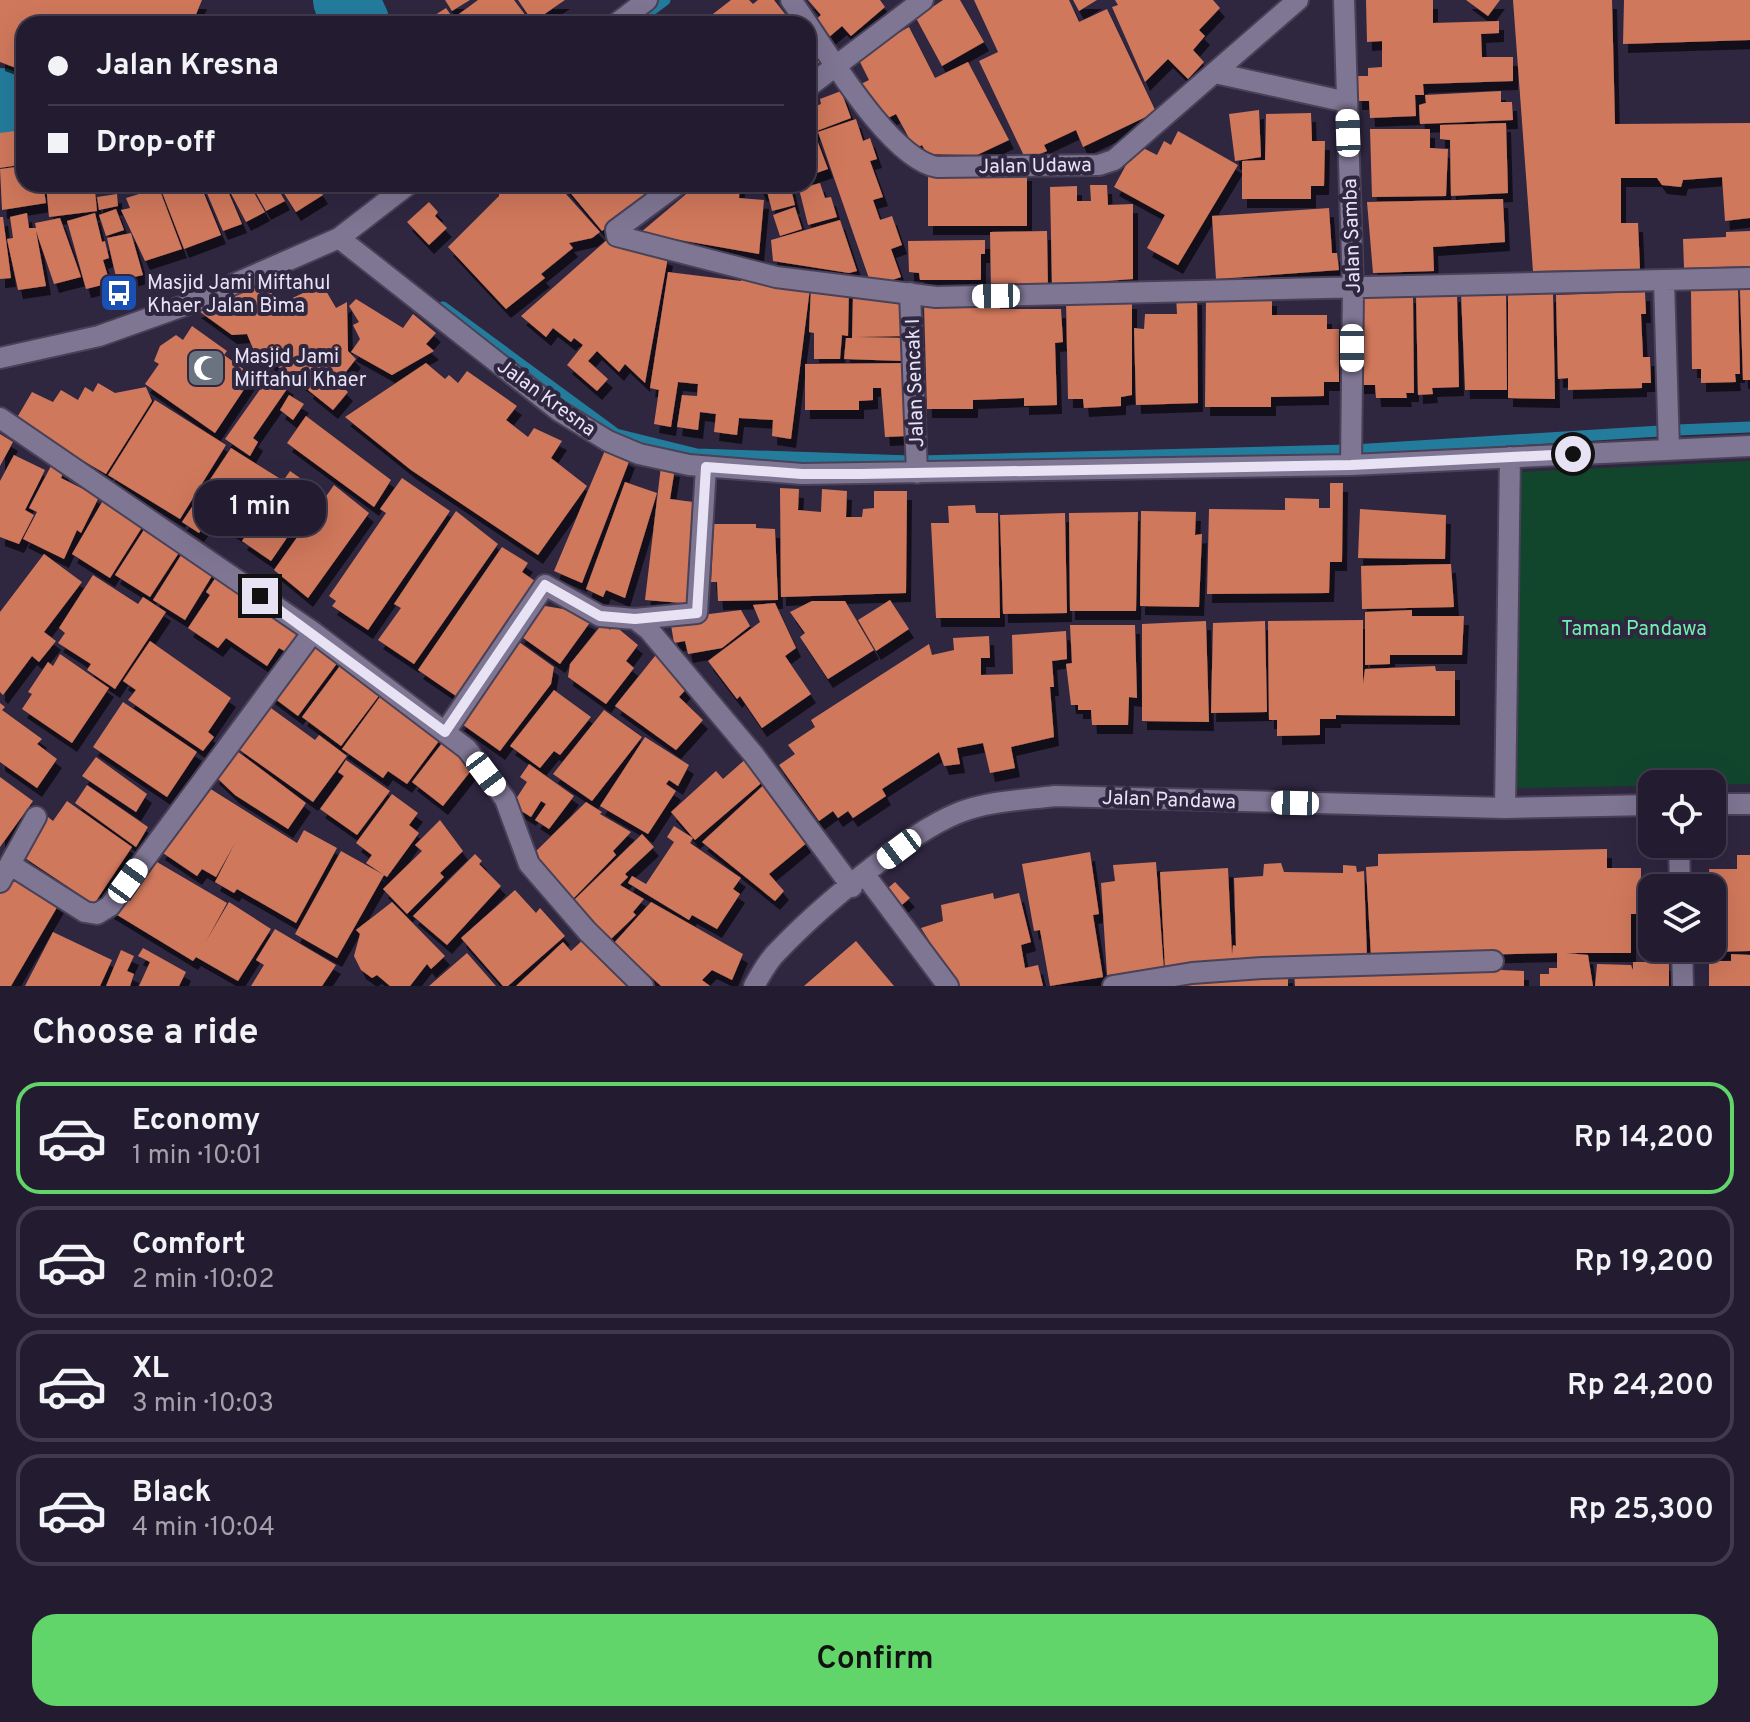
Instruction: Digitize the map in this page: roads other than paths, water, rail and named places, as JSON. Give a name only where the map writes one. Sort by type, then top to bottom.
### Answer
[{"type":"street","points":[[626,16],[647,0]]},
{"type":"street","points":[[816,81],[923,0]]},
{"type":"street","name":"Jalan Udawa","points":[[816,35],[865,107],[898,146],[928,165],[1099,165],[1126,151],[1298,0]]},
{"type":"street","name":"Jalan Samba","points":[[1344,0],[1353,289],[1351,465]]},
{"type":"street","points":[[1215,73],[1347,102]]},
{"type":"street","points":[[0,358],[99,336],[186,305],[339,238],[399,192]]},
{"type":"street","points":[[667,192],[616,230],[617,236],[776,277],[936,297],[1750,278]]},
{"type":"street","name":"Jalan Kresna","points":[[339,238],[559,411],[608,441],[639,454],[706,467],[802,474],[1351,465],[1750,446]]},
{"type":"street","points":[[1664,281],[1669,450]]},
{"type":"street","name":"Jalan Sencak I","points":[[910,293],[917,473]]},
{"type":"street","points":[[0,418],[313,632],[467,749],[505,799],[529,864],[587,931],[643,986]]},
{"type":"street","points":[[1505,808],[1510,457]]},
{"type":"street","points":[[445,732],[545,585],[600,616],[635,619],[697,613],[706,467]]},
{"type":"street","points":[[635,619],[649,630],[948,986]]},
{"type":"street","points":[[36,817],[5,874],[85,912],[97,914],[110,906],[313,632]]},
{"type":"street","name":"Jalan Pandawa","points":[[754,986],[776,952],[858,881],[914,838],[959,813],[990,804],[1055,796],[1505,808],[1638,805]]},
{"type":"street","points":[[1726,804],[1750,804]]},
{"type":"street","points":[[1113,986],[1192,973],[1262,968],[1493,961]]},
{"type":"street","points":[[1682,962],[1683,986]]},
{"type":"waterway","points":[[346,0],[353,16]]},
{"type":"waterway","points":[[644,16],[665,0]]},
{"type":"waterway","points":[[0,101],[16,112]]},
{"type":"waterway","points":[[443,307],[616,434],[697,454],[911,461]]},
{"type":"waterway","points":[[1677,430],[1750,427]]},
{"type":"waterway","points":[[1353,450],[1660,431]]},
{"type":"waterway","points":[[920,461],[1348,450]]},
{"type":"place","name":"Masjid Jami Miftahul Khaer Jalan Bima","points":[[119,293]]},
{"type":"place","name":"Masjid Jami Miftahul Khaer","points":[[206,368]]},
{"type":"park label","name":"Taman Pandawa","points":[[1634,628]]}]
